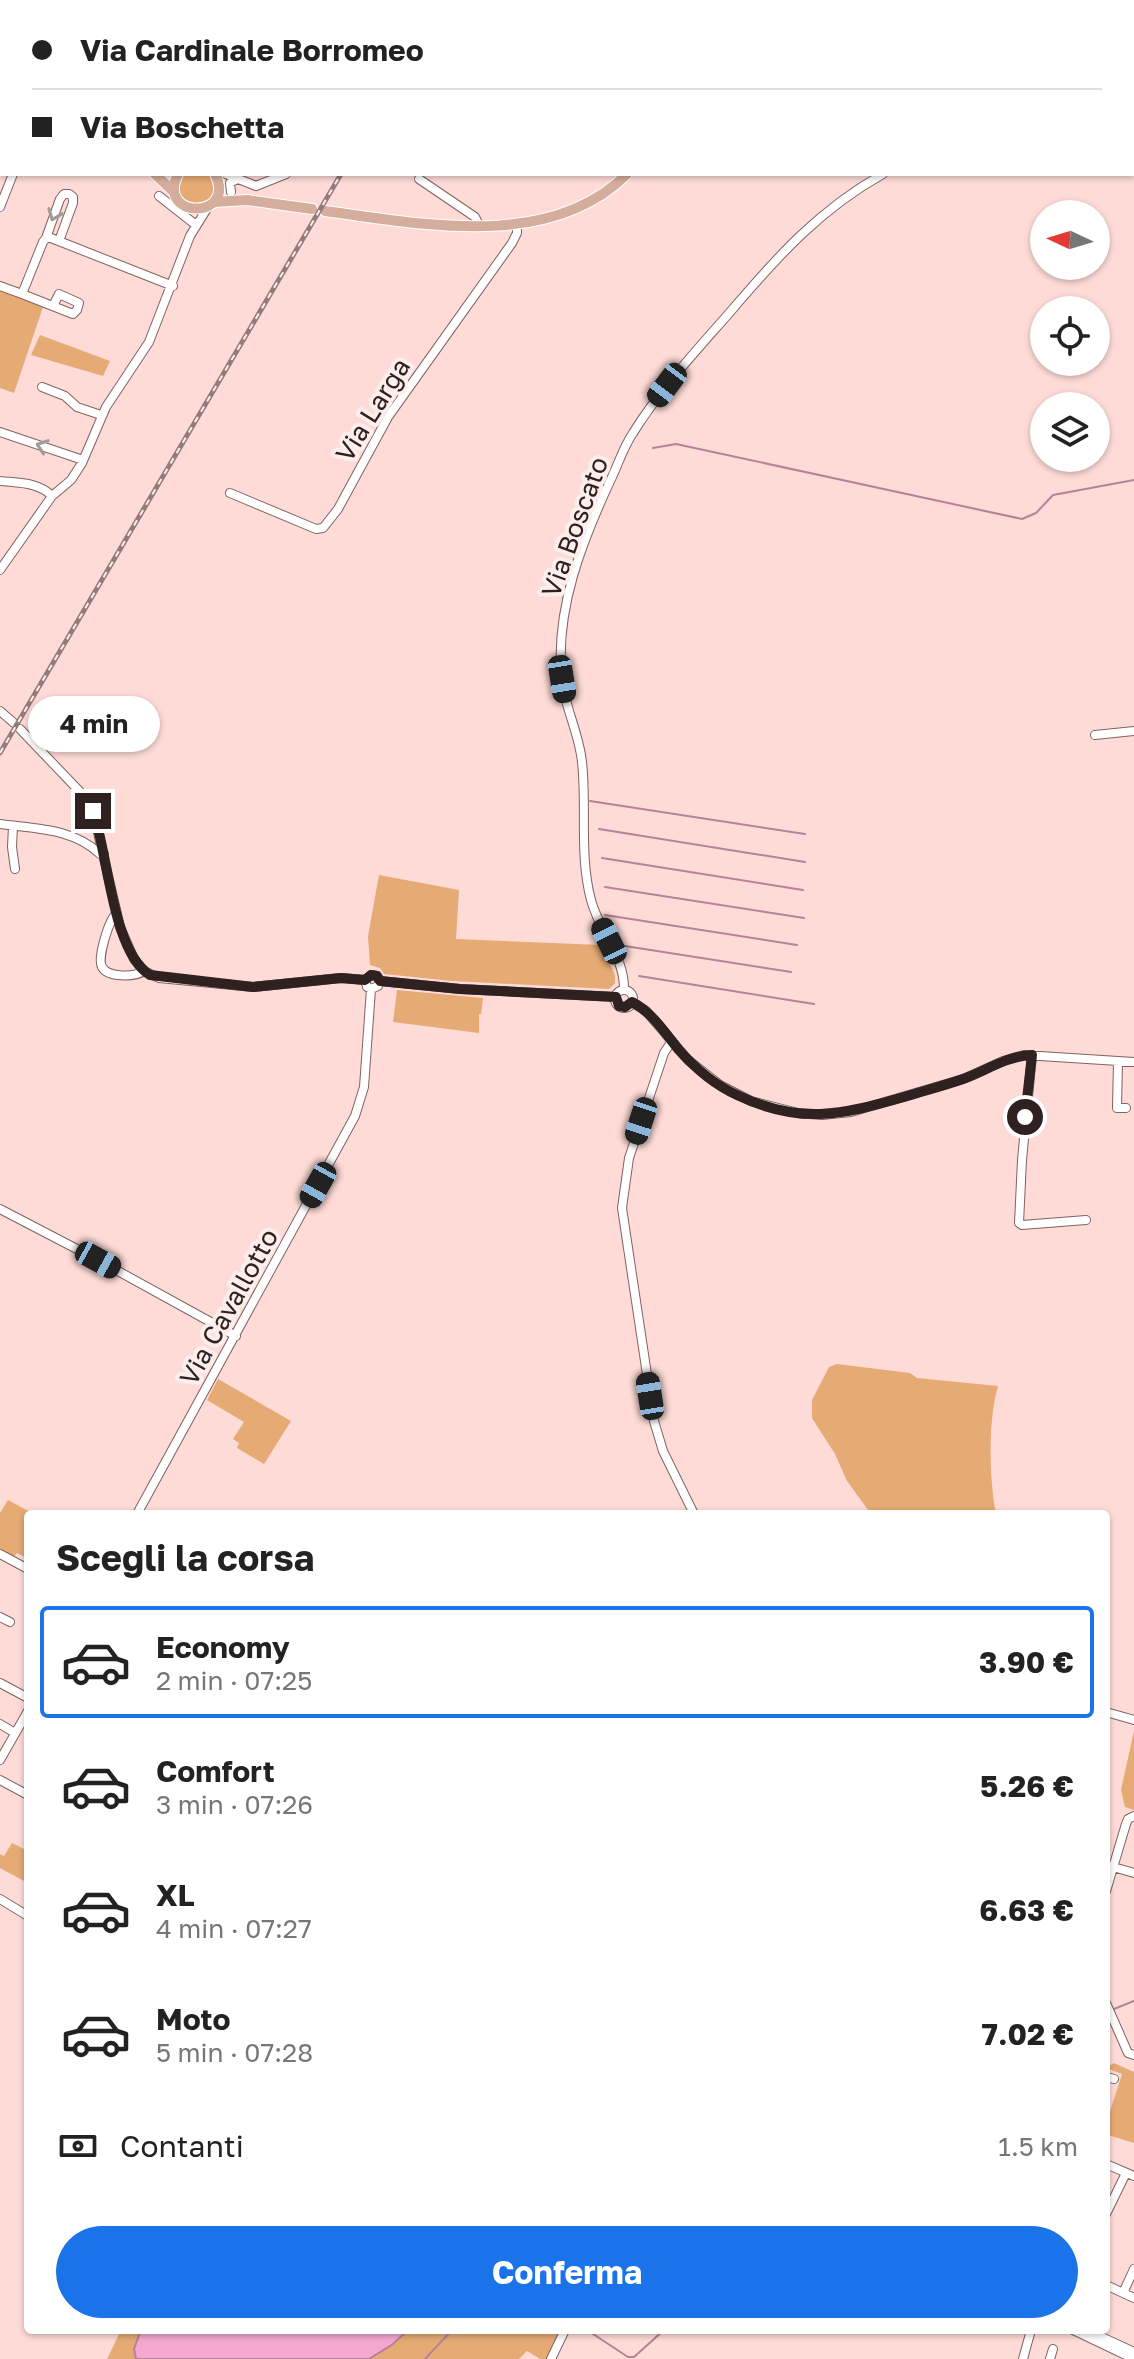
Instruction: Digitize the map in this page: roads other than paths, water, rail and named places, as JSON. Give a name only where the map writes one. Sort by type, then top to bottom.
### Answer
[{"type":"main road","points":[[157,176],[187,208],[201,209],[247,200],[312,209]]},
{"type":"main road","points":[[175,194],[177,176]]},
{"type":"main road","points":[[325,211],[437,225],[517,228],[572,211],[599,197],[625,176]]},
{"type":"main road","points":[[217,179],[231,192],[247,200]]},
{"type":"main road","points":[[211,205],[217,197],[217,179]]},
{"type":"street","points":[[0,207],[12,176]]},
{"type":"street","points":[[230,176],[256,186],[281,176]]},
{"type":"street","name":"Via Boscato","points":[[624,990],[622,971],[591,900],[579,740],[564,696],[561,641],[572,581],[595,515],[631,435],[679,369],[793,239],[880,176]]},
{"type":"street","points":[[217,179],[237,179]]},
{"type":"street","points":[[231,192],[230,183],[237,179]]},
{"type":"street","points":[[419,179],[475,217],[479,225]]},
{"type":"street","points":[[22,294],[60,199],[64,194],[69,194],[73,203],[59,241]]},
{"type":"street","points":[[159,196],[194,224]]},
{"type":"street","points":[[0,570],[52,496],[71,480],[83,460],[101,415],[149,342],[173,286],[194,224],[211,205]]},
{"type":"street","points":[[187,208],[194,224]]},
{"type":"street","name":"Via Larga","points":[[230,493],[316,529],[323,528],[338,509],[388,417],[517,228]]},
{"type":"street","points":[[46,238],[173,286]]},
{"type":"street","points":[[0,286],[53,306]]},
{"type":"street","points":[[42,387],[65,396],[77,407],[101,415]]},
{"type":"street","points":[[0,432],[83,460]]},
{"type":"street","points":[[0,481],[32,485],[45,489],[52,496]]},
{"type":"street","points":[[0,711],[85,797],[99,827],[117,913],[128,947],[144,971],[159,978],[253,987],[341,978],[365,980]]},
{"type":"street","points":[[1095,735],[1134,731]]},
{"type":"street","points":[[0,824],[63,833],[80,839],[104,854]]},
{"type":"street","points":[[13,826],[15,869]]},
{"type":"street","points":[[117,913],[111,917],[100,964],[108,972],[114,973],[137,976],[144,971]]},
{"type":"street","points":[[365,980],[369,975],[374,975],[380,981],[460,989],[616,997],[624,990],[632,994],[632,1002],[622,1007],[616,997]]},
{"type":"street","points":[[365,980],[371,989],[378,986],[380,981]]},
{"type":"street","name":"Via Cavallotto","points":[[139,1510],[355,1116],[364,1087],[371,989]]},
{"type":"street","points":[[632,1002],[646,1011],[698,1069],[734,1094],[777,1110],[822,1115],[860,1110],[963,1079],[1003,1061],[1032,1055],[1134,1062]]},
{"type":"street","points":[[672,1041],[664,1053],[629,1158],[622,1208],[654,1421],[663,1451],[692,1510]]},
{"type":"street","points":[[1032,1055],[1019,1223],[1086,1220]]},
{"type":"street","points":[[1118,1061],[1117,1108],[1126,1108]]},
{"type":"street","points":[[0,1209],[236,1336]]},
{"type":"street","points":[[0,1554],[24,1567]]},
{"type":"street","points":[[0,1617],[10,1622]]},
{"type":"street","points":[[0,1683],[24,1696]]},
{"type":"street","points":[[1110,1713],[1134,1720]]},
{"type":"street","points":[[0,1760],[24,1718]]},
{"type":"street","points":[[0,1724],[15,1733]]},
{"type":"street","points":[[0,1780],[24,1793]]},
{"type":"street","points":[[1134,1816],[1128,1819],[1110,1866],[1134,1873]]},
{"type":"street","points":[[0,1899],[24,1914]]},
{"type":"street","points":[[1110,2012],[1128,2053],[1134,2055]]},
{"type":"street","points":[[1110,2166],[1130,2174],[1110,2207]]},
{"type":"street","points":[[1123,2293],[1134,2269]]},
{"type":"street","points":[[1110,2287],[1134,2298]]},
{"type":"street","points":[[551,2359],[563,2334]]},
{"type":"street","points":[[1023,2359],[1030,2334]]},
{"type":"street","points":[[1082,2334],[1133,2356]]},
{"type":"street","points":[[1093,2334],[1133,2356]]},
{"type":"street","points":[[1050,2359],[1053,2349]]},
{"type":"waterway","points":[[653,448],[676,444],[1022,519],[1036,513],[1053,495],[1134,480]]},
{"type":"waterway","points":[[590,801],[805,834]]},
{"type":"waterway","points":[[599,829],[805,862]]},
{"type":"waterway","points":[[602,858],[803,890]]},
{"type":"waterway","points":[[605,887],[804,918]]},
{"type":"waterway","points":[[605,915],[797,945]]},
{"type":"waterway","points":[[625,946],[791,972]]},
{"type":"waterway","points":[[639,976],[814,1004]]},
{"type":"waterway","points":[[1114,2009],[1134,2001]]},
{"type":"waterway","points":[[425,2359],[448,2334]]},
{"type":"waterway","points":[[593,2334],[628,2357],[634,2357],[660,2334]]},
{"type":"railway","points":[[0,753],[340,176]]}]
